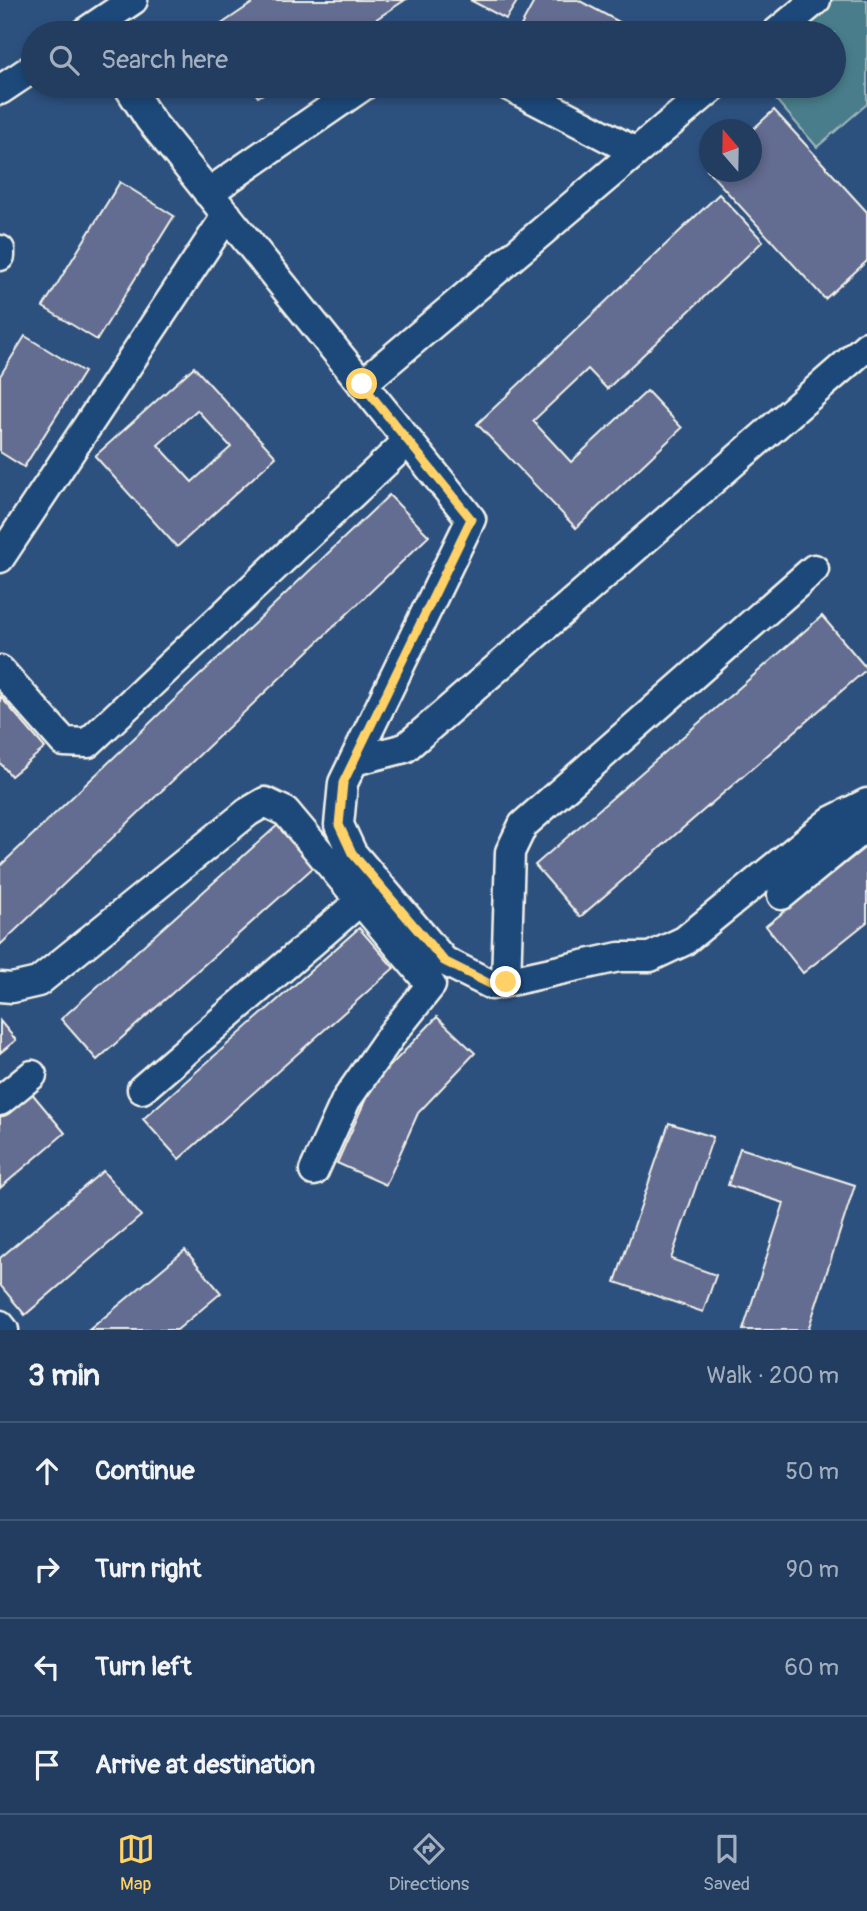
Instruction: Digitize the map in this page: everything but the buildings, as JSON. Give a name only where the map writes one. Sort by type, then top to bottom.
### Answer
[{"type":"street","points":[[104,21],[132,0]]},
{"type":"street","points":[[791,21],[816,0]]},
{"type":"street","points":[[0,90],[21,76]]},
{"type":"street","points":[[136,98],[150,120],[471,519],[343,783],[339,825],[352,853],[444,961],[492,985],[619,957],[650,957],[684,941],[831,821],[867,803]]},
{"type":"street","points":[[208,192],[345,98]]},
{"type":"street","points":[[532,98],[636,152]]},
{"type":"street","points":[[362,384],[700,98]]},
{"type":"street","points":[[0,558],[227,215]]},
{"type":"street","points":[[0,250],[0,256]]},
{"type":"street","points":[[354,761],[405,748],[867,346]]},
{"type":"street","points":[[0,670],[64,742],[88,743],[408,441]]},
{"type":"street","points":[[506,982],[510,852],[523,825],[814,569]]},
{"type":"street","points":[[0,987],[12,988],[38,982],[248,812],[265,802],[286,812],[431,985],[392,1034],[346,1100],[314,1171]]},
{"type":"street","points":[[782,895],[867,825]]},
{"type":"street","points":[[142,1089],[360,901]]},
{"type":"street","points":[[0,1101],[32,1075]]},
{"type":"street","points":[[0,1325],[4,1330]]},
{"type":"green space","points":[[829,0],[867,0],[867,104],[817,147],[774,98],[846,98],[846,21],[804,21]]},
{"type":"route","points":[[362,384],[471,519],[343,783],[339,825],[352,853],[444,961],[492,985],[506,982]]}]
